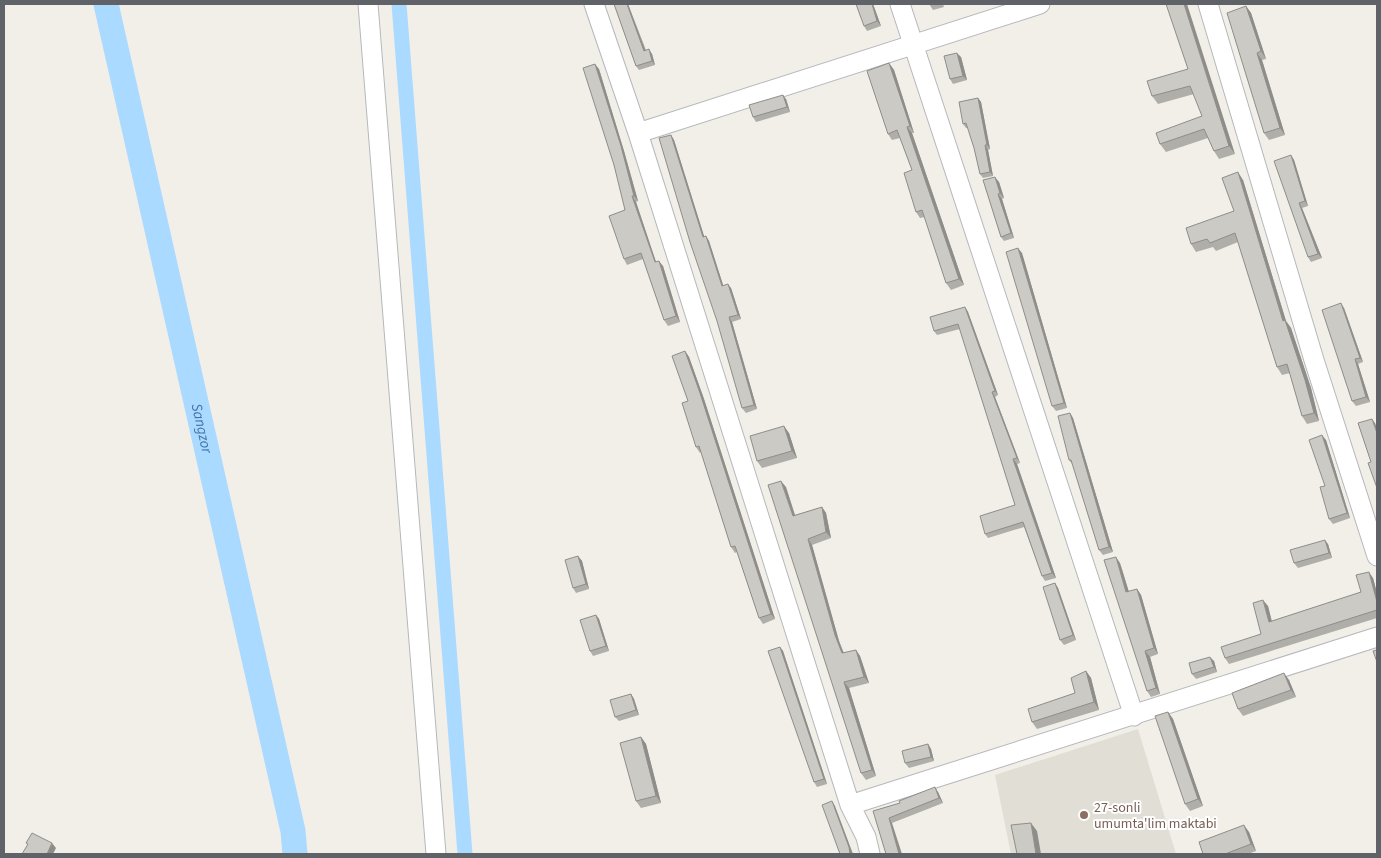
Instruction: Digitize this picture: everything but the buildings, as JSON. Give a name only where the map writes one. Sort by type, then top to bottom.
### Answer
[{"type":"street","points":[[368,4],[436,854]]},
{"type":"street","points":[[594,4],[638,133],[850,805],[866,837],[870,854]]},
{"type":"street","points":[[900,4],[1134,716]]},
{"type":"street","points":[[638,133],[1040,4]]},
{"type":"street","points":[[1208,4],[1314,360],[1377,556]]},
{"type":"street","points":[[850,805],[1377,637]]},
{"type":"shaded area","name":"27-sonli umumta'lim maktabi","points":[[1138,729],[1176,854],[1011,854],[995,775]]},
{"type":"waterway","name":"Sangzor","points":[[106,4],[293,831],[295,854]]},
{"type":"waterway","points":[[399,4],[465,854]]},
{"type":"place","name":"27-sonli umumta'lim maktabi","points":[[1084,815]]}]
